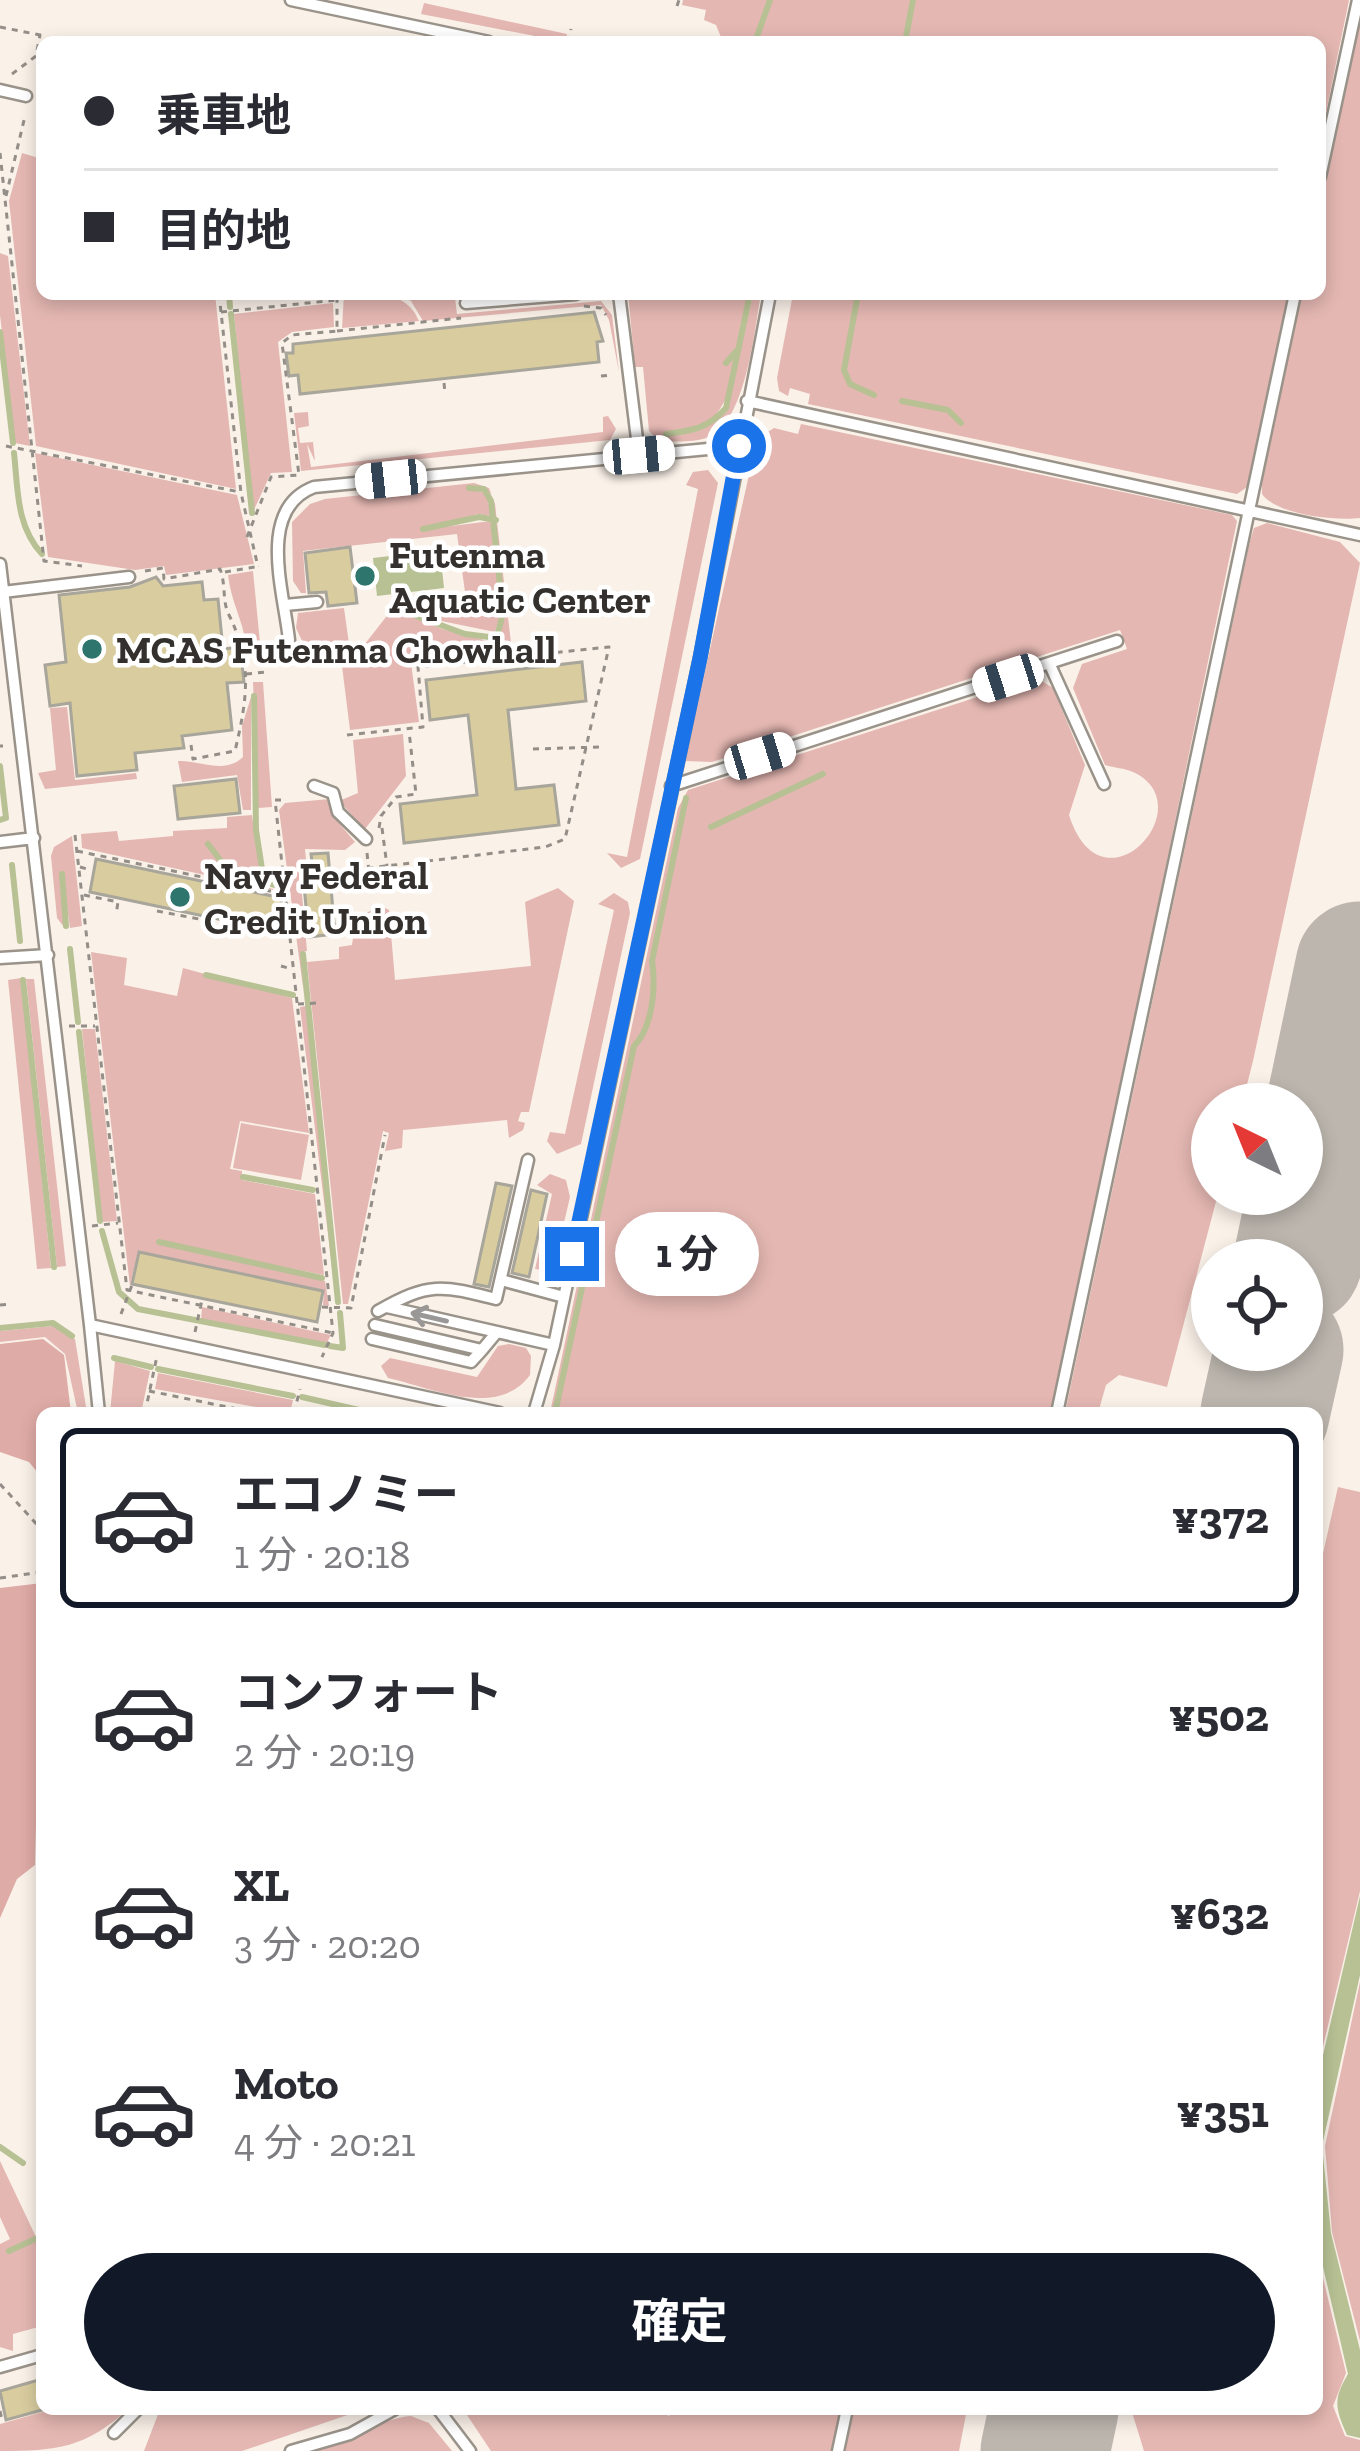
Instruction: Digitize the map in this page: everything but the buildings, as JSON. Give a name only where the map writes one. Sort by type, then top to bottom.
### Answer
[{"type":"lane","points":[[291,0],[461,36]]},
{"type":"lane","points":[[1326,149],[1358,0]]},
{"type":"lane","points":[[0,86],[26,96]]},
{"type":"lane","points":[[466,303],[503,300]]},
{"type":"lane","points":[[621,300],[639,455]]},
{"type":"lane","points":[[536,1407],[554,1345],[769,300]]},
{"type":"lane","points":[[1058,1407],[1294,300]]},
{"type":"lane","points":[[747,401],[1360,535]]},
{"type":"lane","points":[[289,640],[279,524],[296,494],[314,487],[739,446]]},
{"type":"lane","points":[[0,564],[98,1407]]},
{"type":"lane","points":[[3,592],[131,575]]},
{"type":"lane","points":[[285,605],[317,602]]},
{"type":"lane","points":[[671,786],[1118,641]]},
{"type":"lane","points":[[1050,665],[1104,784]]},
{"type":"lane","points":[[314,786],[334,793],[338,812],[366,839]]},
{"type":"lane","points":[[0,842],[34,838]]},
{"type":"lane","points":[[0,958],[48,955]]},
{"type":"lane","points":[[528,1160],[496,1299],[437,1285],[382,1309],[554,1345]]},
{"type":"lane","points":[[501,1280],[564,1297]]},
{"type":"lane","points":[[90,1325],[472,1407]]},
{"type":"lane","points":[[375,1325],[482,1350]]},
{"type":"lane","points":[[372,1340],[471,1362],[497,1332]]},
{"type":"lane","points":[[0,2367],[36,2357]]},
{"type":"lane","points":[[114,2433],[132,2415]]},
{"type":"lane","points":[[291,2451],[350,2434],[384,2415]]},
{"type":"lane","points":[[443,2415],[470,2451]]},
{"type":"lane","points":[[838,2451],[846,2415]]},
{"type":"path","points":[[0,27],[43,36]]},
{"type":"path","points":[[570,36],[571,29]]},
{"type":"path","points":[[0,86],[36,56]]},
{"type":"path","points":[[5,201],[25,116]]},
{"type":"path","points":[[0,153],[44,561],[88,567]]},
{"type":"path","points":[[0,251],[11,254]]},
{"type":"path","points":[[131,575],[163,568],[164,579],[257,567],[247,537],[220,300]]},
{"type":"path","points":[[221,312],[315,300]]},
{"type":"path","points":[[337,331],[338,300]]},
{"type":"path","points":[[570,308],[593,305],[607,319]]},
{"type":"path","points":[[247,537],[271,476],[299,475],[282,343],[292,335],[477,317]]},
{"type":"path","points":[[601,376],[615,374]]},
{"type":"path","points":[[444,383],[446,393]]},
{"type":"path","points":[[6,446],[241,493]]},
{"type":"path","points":[[191,745],[193,759],[235,752],[246,674],[240,629],[229,615],[223,573]]},
{"type":"path","points":[[347,736],[423,728],[418,667],[609,647],[565,839],[545,848],[369,868]]},
{"type":"path","points":[[244,655],[265,654]]},
{"type":"path","points":[[246,674],[267,672]]},
{"type":"path","points":[[387,866],[380,815],[395,797],[416,794],[409,729]]},
{"type":"path","points":[[533,749],[587,743],[600,747]]},
{"type":"path","points":[[280,800],[275,800],[333,1333],[320,1361]]},
{"type":"path","points":[[370,881],[366,839],[382,826]]},
{"type":"path","points":[[75,836],[131,1288],[121,1314]]},
{"type":"path","points":[[77,851],[286,894]]},
{"type":"path","points":[[79,867],[91,870]]},
{"type":"path","points":[[82,895],[118,902],[116,915]]},
{"type":"path","points":[[158,911],[204,920],[202,931]]},
{"type":"path","points":[[280,917],[289,919]]},
{"type":"path","points":[[281,966],[294,969]]},
{"type":"path","points":[[299,1004],[317,1003]]},
{"type":"path","points":[[68,1026],[97,1026]]},
{"type":"path","points":[[322,1307],[351,1308],[385,1135]]},
{"type":"path","points":[[88,1226],[120,1223]]},
{"type":"path","points":[[131,1288],[333,1333]]},
{"type":"path","points":[[195,1334],[201,1303]]},
{"type":"path","points":[[0,1305],[12,1304]]},
{"type":"path","points":[[146,1407],[157,1356]]},
{"type":"path","points":[[295,1407],[300,1387]]},
{"type":"path","points":[[149,1391],[228,1407]]},
{"type":"path","points":[[0,1484],[36,1523]]},
{"type":"path","points":[[0,1578],[36,1574]]},
{"type":"path","points":[[0,2411],[2,2420]]},
{"type":"shaded area","points":[[683,0],[1349,0],[1326,113],[1326,36],[721,36],[716,25],[704,20],[706,10],[682,5]]},
{"type":"shaded area","points":[[424,3],[567,36],[535,36],[421,14]]},
{"type":"shaded area","points":[[1360,15],[1360,518],[1307,515],[1280,507],[1262,494],[1300,300],[1326,300],[1326,176]]},
{"type":"shaded area","points":[[22,153],[36,157],[36,300],[216,300],[236,489],[36,446],[9,201]]},
{"type":"shaded area","points":[[0,253],[8,256],[30,446],[15,443],[0,315]]},
{"type":"shaded area","points":[[344,300],[401,300],[419,321],[342,328]]},
{"type":"shaded area","points":[[455,300],[457,314],[601,301],[612,315],[619,372],[609,320],[601,305],[423,321],[411,301]]},
{"type":"shaded area","points":[[629,300],[748,300],[740,345],[725,362],[739,349],[731,391],[713,420],[665,436],[713,423],[727,410],[752,300],[760,300],[739,396],[720,430],[706,438],[659,441],[649,431],[643,367],[635,367]]},
{"type":"shaded area","points":[[792,300],[1288,300],[1250,485],[1237,494],[808,404],[810,394],[790,388],[788,396],[779,391],[777,378]]},
{"type":"shaded area","points":[[333,303],[334,327],[292,332],[278,342],[292,472],[271,473],[253,512],[234,314]]},
{"type":"shaded area","points":[[308,412],[309,426],[298,428],[300,443],[313,442],[315,461],[307,444],[311,467],[603,432],[603,417],[608,416],[616,429],[610,440],[301,471],[294,413]]},
{"type":"shaded area","points":[[801,424],[1232,515],[1237,521],[1054,1407],[551,1407],[678,808],[688,790],[1037,678],[1053,688],[1085,765],[1069,815],[1084,844],[1103,857],[1123,856],[1153,828],[1158,807],[1152,788],[1133,772],[1105,765],[1073,688],[1082,664],[1127,649],[1120,630],[712,762],[685,761],[757,439],[774,428],[798,434]]},
{"type":"shaded area","points":[[35,453],[237,495],[254,564],[166,575],[164,566],[135,570],[48,557]]},
{"type":"shaded area","points":[[708,470],[718,483],[640,859],[621,868],[607,853],[627,857],[698,489],[686,485],[693,472]]},
{"type":"shaded area","points":[[474,483],[489,488],[491,494],[482,486],[467,486],[487,494],[491,516],[478,514],[420,530],[491,521],[501,613],[495,632],[412,615],[442,629],[492,642],[482,647],[483,655],[411,663],[419,722],[350,730],[339,642],[303,643],[296,628],[298,613],[344,608],[349,644],[361,649],[393,608],[466,599],[457,534],[303,551],[306,593],[301,593],[293,581],[292,522],[310,504],[325,499]]},
{"type":"shaded area","points":[[492,496],[511,643],[498,645],[505,613]]},
{"type":"shaded area","points":[[1267,523],[1340,542],[1360,563],[1247,1083],[1191,1083],[1191,1215],[1212,1215],[1206,1239],[1191,1239],[1191,1296],[1167,1387],[1119,1375],[1106,1385],[1100,1407],[1066,1407],[1254,528]]},
{"type":"shaded area","points":[[440,550],[444,588],[377,596],[373,558]]},
{"type":"shaded area","points":[[253,571],[260,643],[246,645],[228,575]]},
{"type":"shaded area","points":[[253,682],[263,682],[272,807],[258,808]]},
{"type":"shaded area","points":[[251,697],[251,810],[243,810],[237,775],[182,782],[178,761],[220,766],[243,757],[242,726]]},
{"type":"shaded area","points":[[67,707],[75,780],[136,773],[137,779],[45,789],[38,773],[56,770],[50,708]]},
{"type":"shaded area","points":[[403,734],[406,776],[365,829],[339,801],[358,793],[353,740]]},
{"type":"shaded area","points":[[330,799],[332,815],[355,842],[345,850],[305,849],[308,881],[301,883],[307,951],[301,952],[304,994],[279,810],[285,803]]},
{"type":"shaded area","points":[[252,815],[261,880],[232,872],[209,842],[205,844],[229,875],[282,892],[82,848],[81,834],[117,831],[119,841],[173,836],[173,831],[227,828],[227,817]]},
{"type":"shaded area","points":[[72,836],[82,926],[70,928],[62,871],[64,927],[57,918],[51,856],[54,847]]},
{"type":"shaded area","points":[[558,888],[574,901],[529,1112],[521,1112],[518,1121],[525,1123],[523,1130],[509,1138],[507,1120],[403,1130],[402,1148],[385,1151],[389,1133],[383,1131],[348,1304],[343,1304],[307,962],[339,959],[339,947],[352,945],[356,916],[383,907],[389,910],[395,980],[531,966],[525,902]]},
{"type":"shaded area","points":[[614,893],[628,902],[630,913],[581,1144],[557,1154],[547,1141],[550,1132],[565,1134],[614,910],[598,904]]},
{"type":"shaded area","points":[[91,952],[127,958],[124,985],[177,996],[183,968],[292,998],[309,1133],[240,1121],[230,1169],[242,1171],[242,1180],[315,1194],[324,1275],[156,1242],[325,1281],[329,1306],[323,1305],[324,1290],[138,1251],[130,1286]]},
{"type":"shaded area","points":[[21,978],[51,1268],[37,1269],[8,980]]},
{"type":"shaded area","points":[[26,979],[34,979],[66,1266],[57,1267]]},
{"type":"shaded area","points":[[307,1006],[337,1307],[300,1007]]},
{"type":"shaded area","points":[[82,1029],[95,1029],[117,1221],[102,1222]]},
{"type":"shaded area","points":[[241,1123],[309,1135],[301,1180],[233,1168]]},
{"type":"shaded area","points":[[550,1174],[566,1180],[570,1197],[555,1261],[542,1270],[535,1269],[552,1194],[537,1185]]},
{"type":"shaded area","points":[[202,1307],[331,1335],[326,1344],[201,1321]]},
{"type":"shaded area","points":[[53,1326],[75,1339],[86,1407],[77,1407],[65,1354],[45,1337],[0,1342],[0,1331]]},
{"type":"shaded area","points":[[43,1339],[64,1355],[70,1407],[36,1407],[36,1471],[29,1462],[0,1452],[0,1344]]},
{"type":"shaded area","points":[[498,1346],[526,1348],[531,1356],[530,1375],[517,1388],[483,1398],[388,1378],[381,1366],[390,1358],[477,1377]]},
{"type":"shaded area","points":[[115,1361],[150,1371],[142,1407],[111,1407]]},
{"type":"shaded area","points":[[158,1373],[293,1400],[291,1407],[256,1407],[155,1389]]},
{"type":"shaded area","points":[[1338,1487],[1360,1492],[1360,1891],[1323,2047],[1323,1553]]},
{"type":"shaded area","points":[[36,1584],[35,1865],[17,1879],[0,1918],[0,1588]]},
{"type":"shaded area","points":[[1360,1896],[1360,1975],[1323,2142],[1323,2055]]},
{"type":"shaded area","points":[[1360,1982],[1360,2341],[1332,2232],[1325,2146]]},
{"type":"shaded area","points":[[1323,2156],[1331,2233],[1360,2350],[1360,2438],[1347,2435],[1338,2410],[1348,2374],[1323,2267]]},
{"type":"shaded area","points":[[0,2161],[36,2237],[8,2252],[36,2241],[36,2328],[13,2334],[13,2351],[0,2347],[0,2244],[10,2239],[0,2217]]},
{"type":"shaded area","points":[[1323,2278],[1346,2373],[1333,2406],[1345,2436],[1360,2440],[1360,2451],[1144,2451],[1133,2415],[1323,2415]]},
{"type":"shaded area","points":[[36,2414],[121,2415],[84,2439],[38,2450],[0,2451],[0,2424]]},
{"type":"shaded area","points":[[158,2415],[347,2415],[242,2451],[144,2451]]},
{"type":"shaded area","points":[[467,2415],[840,2415],[832,2451],[491,2451]]},
{"type":"shaded area","points":[[853,2415],[966,2415],[959,2451],[845,2451]]},
{"type":"shaded area","points":[[411,2416],[429,2423],[452,2451],[312,2451],[388,2421]]},
{"type":"waterway","points":[[757,36],[770,0]]},
{"type":"waterway","points":[[906,36],[913,0]]},
{"type":"waterway","points":[[229,300],[230,307]]},
{"type":"waterway","points":[[666,434],[699,427],[726,408],[749,300]]},
{"type":"waterway","points":[[857,300],[844,370],[850,384],[874,395]]},
{"type":"waterway","points":[[231,314],[252,513]]},
{"type":"waterway","points":[[0,332],[13,443]]},
{"type":"waterway","points":[[726,363],[739,348]]},
{"type":"waterway","points":[[902,401],[948,410],[961,423]]},
{"type":"waterway","points":[[14,453],[23,519],[42,554]]},
{"type":"waterway","points":[[469,488],[484,489],[491,501],[503,613],[495,645]]},
{"type":"waterway","points":[[423,529],[479,517],[496,520]]},
{"type":"waterway","points":[[416,616],[465,634],[497,638]]},
{"type":"waterway","points":[[254,696],[256,830],[264,882]]},
{"type":"waterway","points":[[0,766],[6,818],[0,820]]},
{"type":"waterway","points":[[711,827],[823,774]]},
{"type":"waterway","points":[[556,1407],[634,1046],[652,1006],[652,961],[686,798]]},
{"type":"waterway","points":[[208,844],[230,873],[279,886]]},
{"type":"waterway","points":[[12,865],[20,941]]},
{"type":"waterway","points":[[62,874],[66,926]]},
{"type":"waterway","points":[[70,949],[78,1022]]},
{"type":"waterway","points":[[303,954],[338,1302]]},
{"type":"waterway","points":[[206,975],[293,995]]},
{"type":"waterway","points":[[23,980],[54,1267]]},
{"type":"waterway","points":[[79,1032],[100,1221]]},
{"type":"waterway","points":[[243,1177],[313,1190]]},
{"type":"waterway","points":[[102,1231],[119,1292],[138,1309],[325,1345]]},
{"type":"waterway","points":[[159,1242],[322,1278]]},
{"type":"waterway","points":[[330,1346],[343,1348],[340,1313]]},
{"type":"waterway","points":[[0,1328],[53,1323],[72,1336]]},
{"type":"waterway","points":[[114,1358],[151,1367]]},
{"type":"waterway","points":[[158,1369],[293,1396]]},
{"type":"waterway","points":[[302,1397],[346,1407]]},
{"type":"waterway","points":[[0,2147],[23,2163]]},
{"type":"waterway","points":[[9,2251],[36,2239]]},
{"type":"taxiway","points":[[1046,2447],[1047,2451]]},
{"type":"runway","points":[[1302,1239],[1360,966]]},
{"type":"runway","points":[[1266,1407],[1274,1371]]},
{"type":"runway","points":[[1045,2451],[1053,2415]]},
{"type":"place","name":"Futenma Aquatic Center","points":[[365,576]]},
{"type":"place","name":"MCAS Futenma Chowhall","points":[[92,649]]},
{"type":"place","name":"Navy Federal Credit Union","points":[[180,897]]},
{"type":"route","points":[[572,1254],[700,658],[739,446]]}]
